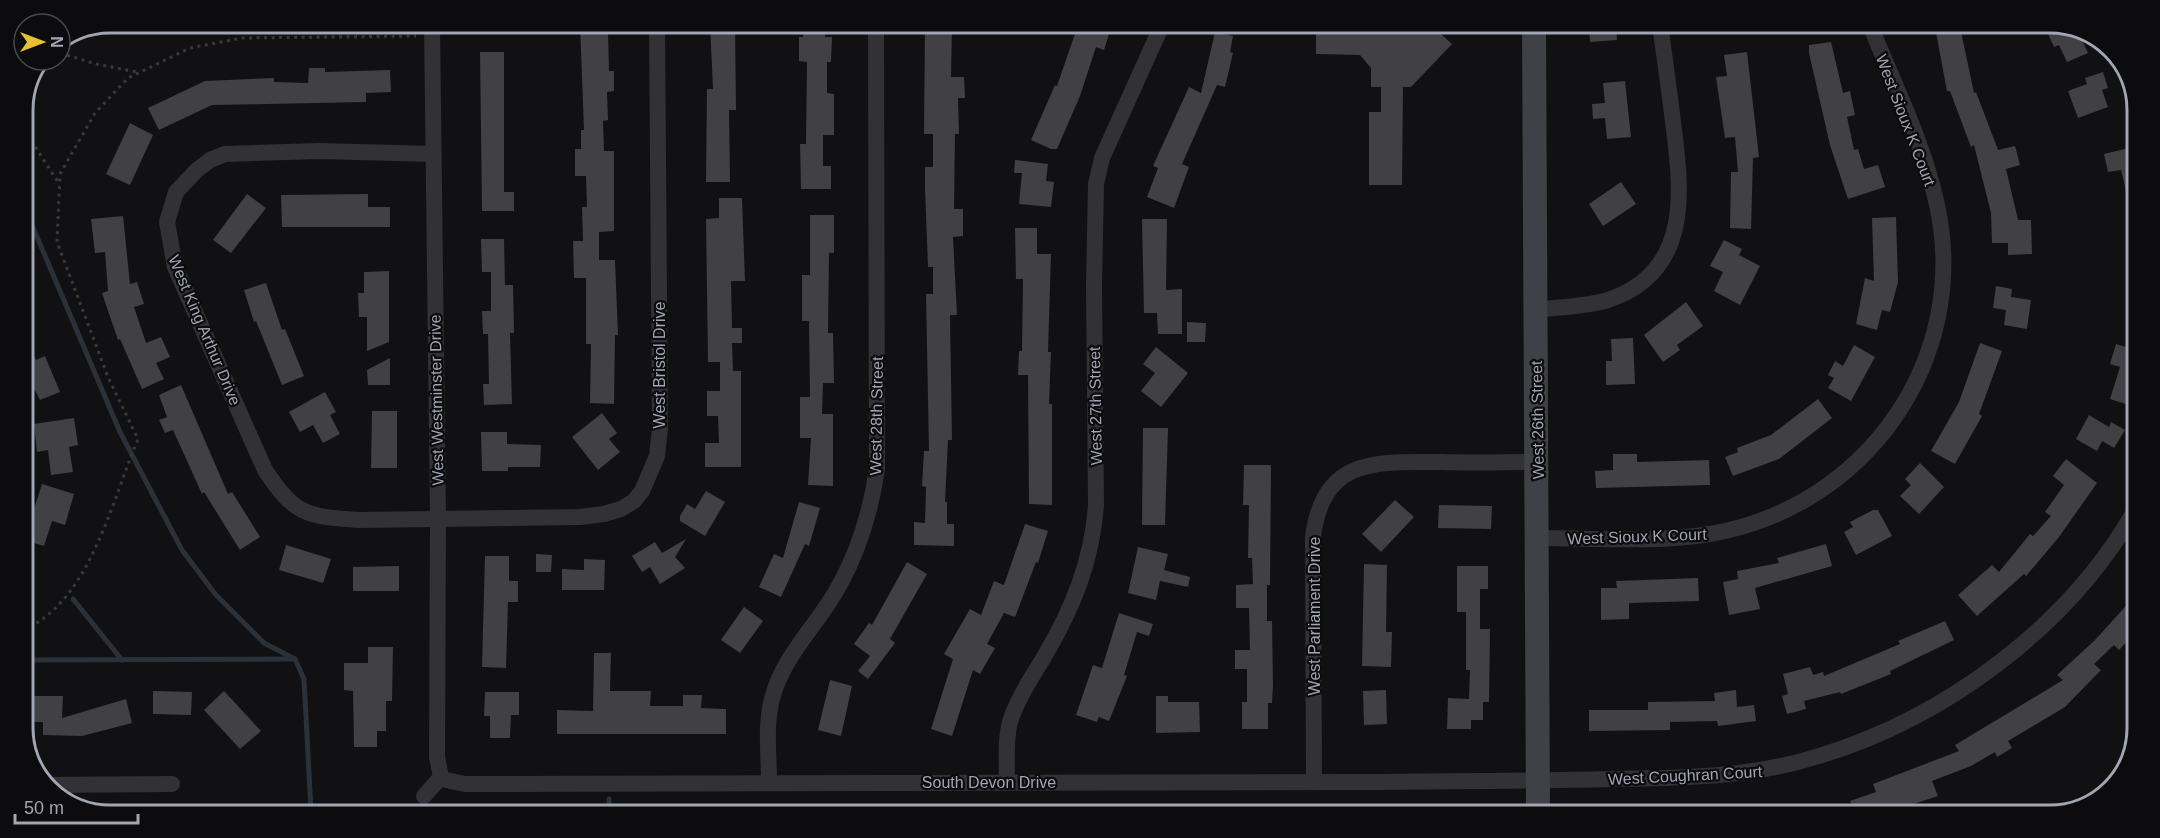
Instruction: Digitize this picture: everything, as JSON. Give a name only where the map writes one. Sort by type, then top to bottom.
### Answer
[{"type":"main road","name":"West 26th Street","points":[[1534,33],[1538,805]]},
{"type":"street","name":"West Westminster Drive","points":[[432,33],[438,517],[437,756],[441,777]]},
{"type":"street","name":"West Bristol Drive","points":[[438,517],[580,518],[604,514],[621,509],[634,501],[650,476],[657,456],[660,428],[657,33]]},
{"type":"street","name":"West 28th Street","points":[[770,782],[769,721],[775,689],[799,644],[843,578],[864,528],[876,478],[876,33]]},
{"type":"street","name":"West 27th Street","points":[[1007,782],[1007,739],[1010,722],[1029,682],[1068,614],[1094,537],[1096,505],[1096,184],[1102,158],[1158,33]]},
{"type":"street","points":[[1535,310],[1609,300],[1644,279],[1667,252],[1675,233],[1681,192],[1661,33]]},
{"type":"street","name":"West Sioux K Court","points":[[1538,538],[1683,537],[1729,530],[1810,497],[1850,469],[1889,427],[1915,385],[1936,329],[1943,296],[1942,238],[1927,170],[1872,33]]},
{"type":"street","name":"West King Arthur Drive","points":[[433,154],[319,151],[225,154],[210,160],[176,192],[168,222],[168,240],[175,267],[265,470],[284,498],[307,513],[321,517],[358,520],[438,517]]},
{"type":"street","name":"West Parliament Drive","points":[[1314,782],[1313,537],[1315,521],[1324,497],[1349,472],[1381,462],[1538,462]]},
{"type":"street","name":"West Coughran Court","points":[[1538,781],[1691,777],[1765,771],[1860,742],[1937,705],[2009,655],[2067,600],[2100,561],[2127,522]]},
{"type":"street","name":"South Devon Drive","points":[[441,777],[465,784],[1538,781]]},
{"type":"street","points":[[424,796],[441,777]]},
{"type":"street","points":[[59,785],[172,784]]},
{"type":"path","points":[[33,623],[65,600],[97,548],[138,439],[108,376],[57,242],[60,174],[95,112],[128,78],[138,73],[190,48],[242,38],[348,33]]},
{"type":"path","points":[[72,57],[138,73]]},
{"type":"path","points":[[33,144],[59,184]]},
{"type":"building","points":[[580,33],[608,33],[609,71],[614,71],[614,91],[607,92],[608,120],[603,121],[604,151],[614,151],[614,231],[599,232],[599,260],[615,260],[618,335],[615,335],[614,404],[590,403],[591,344],[586,344],[586,278],[574,278],[573,241],[583,241],[582,207],[587,207],[586,176],[575,176],[575,149],[581,149],[581,130],[584,130]]},
{"type":"building","points":[[710,33],[735,33],[736,110],[729,110],[730,182],[706,182],[707,89],[713,89]]},
{"type":"building","points":[[803,33],[825,33],[825,37],[832,37],[831,62],[827,62],[827,93],[834,94],[834,135],[823,135],[823,166],[831,166],[831,189],[801,189],[800,144],[806,144],[807,62],[799,61],[799,37],[803,37]]},
{"type":"building","points":[[925,33],[952,33],[951,77],[964,77],[965,98],[958,98],[959,134],[955,134],[954,209],[963,209],[963,236],[953,237],[957,315],[950,315],[952,440],[948,440],[945,502],[947,502],[947,524],[954,524],[954,546],[914,545],[914,522],[925,523],[926,487],[922,486],[924,451],[929,451],[926,294],[933,294],[933,267],[928,267],[925,167],[933,167],[933,134],[924,134]]},
{"type":"building","points":[[1075,33],[1109,33],[1104,50],[1096,47],[1080,96],[1057,149],[1051,149],[1031,140],[1055,85],[1057,86]]},
{"type":"building","points":[[1215,33],[1233,36],[1230,52],[1233,53],[1225,87],[1217,85],[1182,164],[1189,167],[1174,208],[1147,197],[1158,168],[1153,166],[1189,87],[1201,93]]},
{"type":"building","points":[[1316,33],[1440,33],[1452,44],[1411,87],[1403,87],[1402,185],[1369,185],[1369,112],[1381,112],[1381,87],[1371,87],[1371,68],[1360,55],[1316,54]]},
{"type":"building","points":[[1589,33],[1616,33],[1617,40],[1590,42]]},
{"type":"building","points":[[1936,33],[1961,33],[1974,93],[1976,92],[1998,150],[2015,146],[2020,165],[2006,169],[2018,220],[2031,220],[2032,254],[2008,255],[2008,243],[1992,243],[1991,213],[1974,145],[1971,147],[1950,91],[1947,91]]},
{"type":"building","points":[[2048,33],[2082,40],[2088,53],[2067,62],[2059,45],[2054,47]]},
{"type":"building","points":[[1831,42],[1843,93],[1850,91],[1855,115],[1847,117],[1854,150],[1858,149],[1864,169],[1878,165],[1885,187],[1848,199],[1830,145],[1809,53],[1809,45]]},
{"type":"building","points":[[480,52],[504,52],[504,192],[514,192],[514,211],[482,211]]},
{"type":"building","points":[[1747,52],[1759,157],[1753,158],[1751,229],[1730,228],[1731,172],[1738,172],[1735,137],[1725,138],[1716,77],[1727,76],[1724,55]]},
{"type":"building","points":[[309,68],[325,68],[325,72],[390,70],[391,92],[366,93],[366,102],[212,105],[159,130],[148,108],[205,81],[274,78],[274,82],[308,83]]},
{"type":"building","points":[[2103,72],[2108,88],[2102,90],[2108,107],[2078,118],[2068,91],[2087,84],[2085,78]]},
{"type":"building","points":[[1625,81],[1631,137],[1607,139],[1605,118],[1593,119],[1592,104],[1605,103],[1603,83]]},
{"type":"building","points":[[130,123],[153,135],[130,185],[106,174]]},
{"type":"building","points":[[2127,148],[2127,195],[2121,170],[2108,172],[2104,154]]},
{"type":"building","points":[[1015,160],[1048,164],[1046,181],[1054,182],[1051,207],[1019,204],[1022,173],[1014,173]]},
{"type":"building","points":[[1621,182],[1636,204],[1603,226],[1589,204]]},
{"type":"building","points":[[247,194],[266,208],[231,253],[213,240]]},
{"type":"building","points":[[368,194],[368,207],[390,207],[390,227],[282,227],[281,195]]},
{"type":"building","points":[[719,198],[742,198],[745,281],[731,281],[732,328],[742,328],[742,343],[732,343],[733,371],[741,371],[741,467],[705,467],[705,443],[719,443],[718,416],[707,416],[707,391],[720,391],[720,362],[708,362],[706,219],[719,218]]},
{"type":"building","points":[[810,215],[834,215],[834,253],[829,253],[828,333],[833,333],[834,383],[823,383],[822,414],[833,414],[833,486],[808,485],[811,438],[800,438],[800,397],[810,397],[809,321],[802,321],[802,275],[810,275]]},
{"type":"building","points":[[123,216],[130,284],[137,282],[144,304],[134,307],[146,343],[161,337],[170,357],[156,363],[164,379],[142,389],[120,339],[118,340],[102,293],[108,291],[105,252],[95,253],[91,219]]},
{"type":"building","points":[[1896,217],[1898,282],[1890,312],[1882,310],[1877,330],[1856,324],[1865,278],[1874,281],[1872,218]]},
{"type":"building","points":[[1142,219],[1167,219],[1166,290],[1182,289],[1182,334],[1158,334],[1157,313],[1144,313]]},
{"type":"building","points":[[1015,228],[1037,228],[1037,254],[1051,254],[1048,352],[1051,352],[1049,404],[1052,404],[1052,505],[1029,504],[1028,375],[1018,375],[1019,351],[1022,351],[1023,279],[1016,279]]},
{"type":"building","points":[[481,239],[504,239],[505,285],[513,285],[514,333],[510,333],[512,404],[484,405],[483,384],[489,384],[488,334],[483,334],[482,311],[491,311],[491,272],[482,272]]},
{"type":"building","points":[[1724,240],[1742,249],[1739,255],[1760,266],[1740,305],[1714,291],[1723,272],[1710,266]]},
{"type":"building","points":[[389,271],[389,342],[367,351],[367,317],[359,317],[358,293],[364,293],[364,272]]},
{"type":"building","points":[[266,283],[282,330],[285,329],[304,376],[282,385],[256,321],[254,322],[244,290]]},
{"type":"building","points":[[1996,286],[2012,289],[2011,297],[2031,300],[2027,329],[2004,325],[2006,310],[1993,308]]},
{"type":"building","points":[[1686,302],[1703,326],[1677,345],[1680,350],[1663,362],[1644,335]]},
{"type":"building","points":[[1187,322],[1206,323],[1205,342],[1187,342]]},
{"type":"building","points":[[1633,338],[1635,384],[1606,385],[1606,361],[1612,361],[1611,339]]},
{"type":"building","points":[[1980,343],[2002,351],[1979,414],[1982,416],[1955,464],[1931,451],[1959,402]]},
{"type":"building","points":[[2116,344],[2127,347],[2127,404],[2110,399],[2120,367],[2110,364]]},
{"type":"building","points":[[1854,345],[1875,357],[1851,401],[1828,388],[1834,378],[1828,375],[1835,361],[1843,366]]},
{"type":"building","points":[[1156,347],[1188,373],[1161,407],[1141,391],[1155,373],[1143,364]]},
{"type":"building","points":[[33,353],[36,360],[45,356],[60,392],[40,400],[34,388]]},
{"type":"building","points":[[390,358],[390,385],[368,385],[367,370]]},
{"type":"building","points":[[181,385],[228,494],[232,492],[260,537],[240,550],[204,492],[202,494],[173,430],[165,433],[159,420],[167,417],[159,395]]},
{"type":"building","points":[[325,392],[336,412],[330,415],[340,434],[323,443],[313,425],[300,432],[289,412]]},
{"type":"building","points":[[1818,399],[1832,418],[1779,459],[1733,476],[1725,457],[1738,452],[1737,448],[1771,435]]},
{"type":"building","points":[[372,411],[397,411],[397,468],[371,468]]},
{"type":"building","points":[[602,413],[617,433],[609,439],[620,452],[598,470],[572,437]]},
{"type":"building","points":[[2089,415],[2109,427],[2111,422],[2125,430],[2114,448],[2102,441],[2097,451],[2076,439]]},
{"type":"building","points":[[74,418],[78,445],[69,447],[73,472],[51,475],[48,450],[37,452],[34,424]]},
{"type":"building","points":[[1143,428],[1168,428],[1165,525],[1142,525]]},
{"type":"building","points":[[481,432],[507,432],[507,444],[541,445],[540,467],[508,467],[508,471],[482,471]]},
{"type":"building","points":[[1613,454],[1637,454],[1637,462],[1709,460],[1710,485],[1596,488],[1595,471],[1613,470]]},
{"type":"building","points":[[2066,459],[2097,483],[2059,537],[2026,576],[2024,574],[1977,616],[1958,595],[1992,565],[1999,572],[2030,534],[2033,536],[2051,516],[2045,512],[2064,485],[2053,476]]},
{"type":"building","points":[[1920,463],[1944,487],[1919,514],[1900,496],[1911,485],[1905,479]]},
{"type":"building","points":[[1244,465],[1271,465],[1270,585],[1267,585],[1267,621],[1272,621],[1273,685],[1272,703],[1268,703],[1268,729],[1242,729],[1242,702],[1247,702],[1247,669],[1235,669],[1235,650],[1250,650],[1249,608],[1236,608],[1236,585],[1253,584],[1252,558],[1248,558],[1249,505],[1243,505]]},
{"type":"building","points":[[42,484],[74,494],[65,525],[52,521],[44,546],[33,543],[33,512]]},
{"type":"building","points":[[706,491],[725,502],[705,536],[680,521],[680,516],[687,504],[695,509]]},
{"type":"building","points":[[1395,500],[1414,517],[1381,552],[1362,534]]},
{"type":"building","points":[[799,502],[820,508],[809,546],[805,544],[781,597],[759,587],[774,554],[783,558]]},
{"type":"building","points":[[1439,505],[1492,506],[1491,529],[1438,528]]},
{"type":"building","points":[[1873,510],[1878,510],[1892,536],[1856,555],[1844,532],[1853,527],[1850,522]]},
{"type":"building","points":[[1025,524],[1048,531],[1038,563],[1036,562],[1015,617],[1004,613],[987,644],[995,648],[980,674],[973,670],[952,736],[931,729],[953,659],[944,654],[970,609],[981,615],[994,581],[1004,585]]},
{"type":"building","points":[[686,539],[675,557],[685,568],[660,584],[650,567],[642,572],[632,556],[655,542],[662,553]]},
{"type":"building","points":[[1826,544],[1832,566],[1755,588],[1760,609],[1729,615],[1723,582],[1738,579],[1737,571],[1779,563],[1777,558]]},
{"type":"building","points":[[286,545],[331,559],[323,583],[279,570]]},
{"type":"building","points":[[1138,547],[1168,554],[1164,570],[1190,577],[1188,587],[1160,581],[1156,600],[1128,593]]},
{"type":"building","points":[[536,554],[552,555],[551,572],[536,572]]},
{"type":"building","points":[[485,556],[509,556],[509,581],[518,581],[518,602],[508,602],[506,668],[482,667]]},
{"type":"building","points":[[584,559],[605,560],[604,590],[562,590],[562,569],[584,570]]},
{"type":"building","points":[[907,562],[927,574],[890,639],[895,643],[868,679],[858,671],[870,656],[854,644],[869,623],[872,625]]},
{"type":"building","points":[[1364,564],[1387,565],[1386,632],[1392,632],[1391,667],[1362,666]]},
{"type":"building","points":[[399,566],[399,591],[353,591],[353,567]]},
{"type":"building","points":[[1457,566],[1488,566],[1488,589],[1480,589],[1480,629],[1490,629],[1489,702],[1483,702],[1483,720],[1471,720],[1471,729],[1447,729],[1448,698],[1469,699],[1470,670],[1466,670],[1466,612],[1457,612]]},
{"type":"building","points":[[1698,578],[1699,601],[1629,603],[1629,619],[1601,620],[1601,588],[1617,588],[1616,581]]},
{"type":"building","points":[[2127,605],[2127,641],[2119,650],[2114,645],[2094,664],[2101,670],[2065,707],[2008,741],[2012,748],[1997,757],[1995,752],[1971,766],[1932,781],[1938,796],[1911,805],[1851,805],[1850,801],[1876,792],[1873,784],[1959,751],[1955,745],[2063,680],[2057,675],[2095,640]]},
{"type":"building","points":[[744,607],[763,621],[740,653],[721,640]]},
{"type":"building","points":[[1119,613],[1153,624],[1149,636],[1137,632],[1124,675],[1127,676],[1109,721],[1099,717],[1097,722],[1076,715],[1093,665],[1102,668]]},
{"type":"building","points":[[1945,621],[1954,640],[1890,671],[1891,674],[1841,694],[1840,692],[1804,701],[1806,709],[1787,714],[1782,696],[1788,694],[1783,674],[1810,667],[1813,675],[1823,672],[1824,676],[1900,644],[1898,641]]},
{"type":"building","points":[[368,647],[393,647],[392,701],[386,701],[386,731],[377,731],[377,747],[354,747],[353,691],[344,690],[344,663],[368,663]]},
{"type":"building","points":[[594,653],[611,653],[610,691],[651,691],[650,706],[683,706],[683,695],[702,695],[701,708],[726,709],[726,734],[557,734],[557,710],[593,711]]},
{"type":"building","points":[[830,680],[852,686],[841,736],[818,730]]},
{"type":"building","points":[[1386,690],[1387,724],[1364,725],[1363,691]]},
{"type":"building","points":[[1736,690],[1737,707],[1754,705],[1756,721],[1718,726],[1717,721],[1670,722],[1670,730],[1589,731],[1589,710],[1648,710],[1648,702],[1715,701],[1714,693]]},
{"type":"building","points":[[153,691],[192,692],[191,715],[153,714]]},
{"type":"building","points":[[224,691],[261,731],[240,749],[204,710]]},
{"type":"building","points":[[485,692],[519,692],[519,715],[511,715],[510,738],[490,738],[490,716],[484,716]]},
{"type":"building","points":[[33,696],[63,696],[62,718],[126,699],[132,723],[82,736],[43,735],[43,722],[33,722]]},
{"type":"building","points":[[1156,696],[1168,696],[1168,702],[1199,702],[1200,732],[1156,733]]},
{"type":"waterway","points":[[33,228],[120,432],[182,550],[216,595],[264,643],[295,659],[304,679],[311,805]]},
{"type":"waterway","points":[[73,599],[122,660]]},
{"type":"waterway","points":[[33,660],[293,659]]},
{"type":"waterway","points":[[609,799],[609,805]]}]
